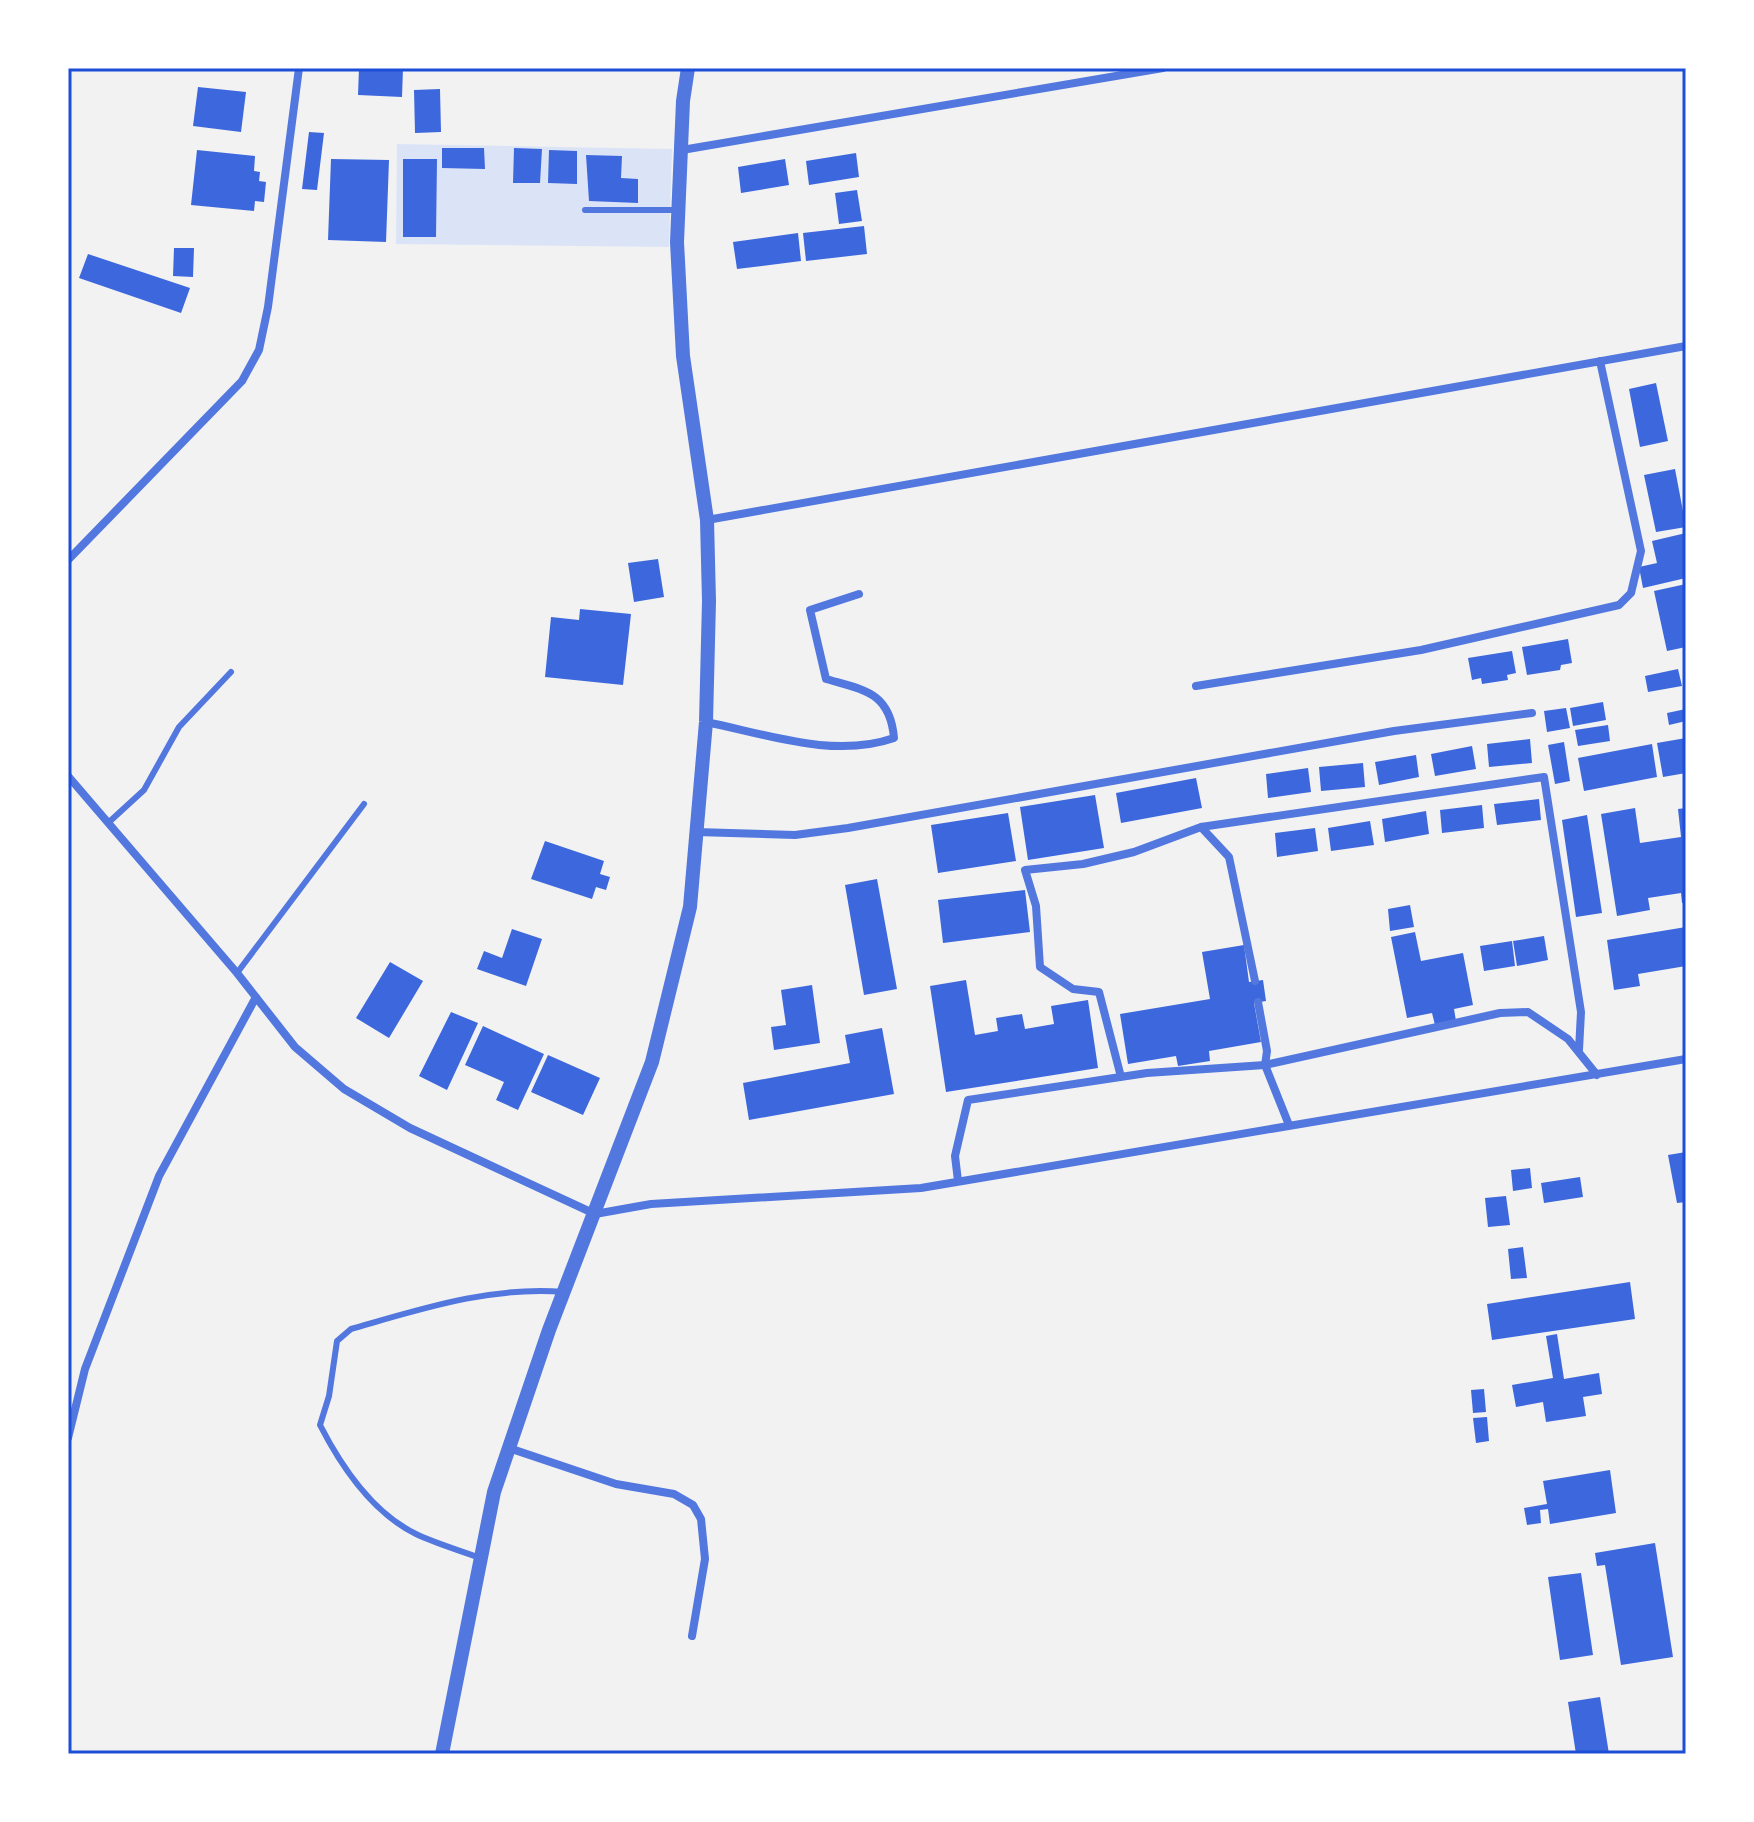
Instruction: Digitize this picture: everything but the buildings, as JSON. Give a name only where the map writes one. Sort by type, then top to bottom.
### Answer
[{"type":"street","points":[[68,560],[242,381],[259,350],[268,307],[299,68]]},
{"type":"street","points":[[442,1754],[494,1492],[564,1292],[652,1062],[690,907],[706,722],[707,520],[683,356],[679,210],[688,68]]},
{"type":"street","points":[[682,150],[1163,68]]},
{"type":"street","points":[[707,520],[1686,346]]},
{"type":"street","points":[[1196,686],[1421,650],[1619,605],[1631,593],[1641,551],[1600,361]]},
{"type":"street","points":[[706,722],[828,746],[872,746],[894,738],[892,718],[873,692],[826,679],[810,610],[859,594]]},
{"type":"street","points":[[695,832],[795,835],[848,828],[1394,731],[1532,713]]},
{"type":"street","points":[[68,776],[237,973],[295,1047],[344,1089],[410,1128],[595,1214],[651,1204],[921,1188],[1686,1059]]},
{"type":"street","points":[[1121,1077],[1099,992],[1073,989],[1040,967],[1036,906],[1025,870],[1083,864],[1134,852],[1201,827],[1544,777],[1581,1012],[1579,1050]]},
{"type":"street","points":[[1201,827],[1229,857],[1255,981]]},
{"type":"street","points":[[68,1438],[85,1369],[159,1176],[256,997]]},
{"type":"street","points":[[1258,1002],[1267,1051],[1265,1065],[1289,1125]]},
{"type":"street","points":[[958,1181],[955,1156],[968,1100],[1220,1065],[1265,1065],[1500,1013],[1528,1012],[1579,1050],[1597,1075]]},
{"type":"street","points":[[509,1448],[616,1484],[674,1494],[693,1505],[701,1519],[705,1559],[692,1636]]},
{"type":"lane","points":[[585,210],[679,210]]},
{"type":"lane","points":[[108,823],[144,790],[179,727],[231,672]]},
{"type":"lane","points":[[237,973],[364,804]]},
{"type":"lane","points":[[480,1558],[414,1533],[375,1505],[333,1450],[320,1425],[329,1396],[337,1341],[351,1329],[454,1299],[537,1290],[564,1292]]},
{"type":"shaded area","points":[[397,144],[672,149],[669,247],[396,244]]}]
